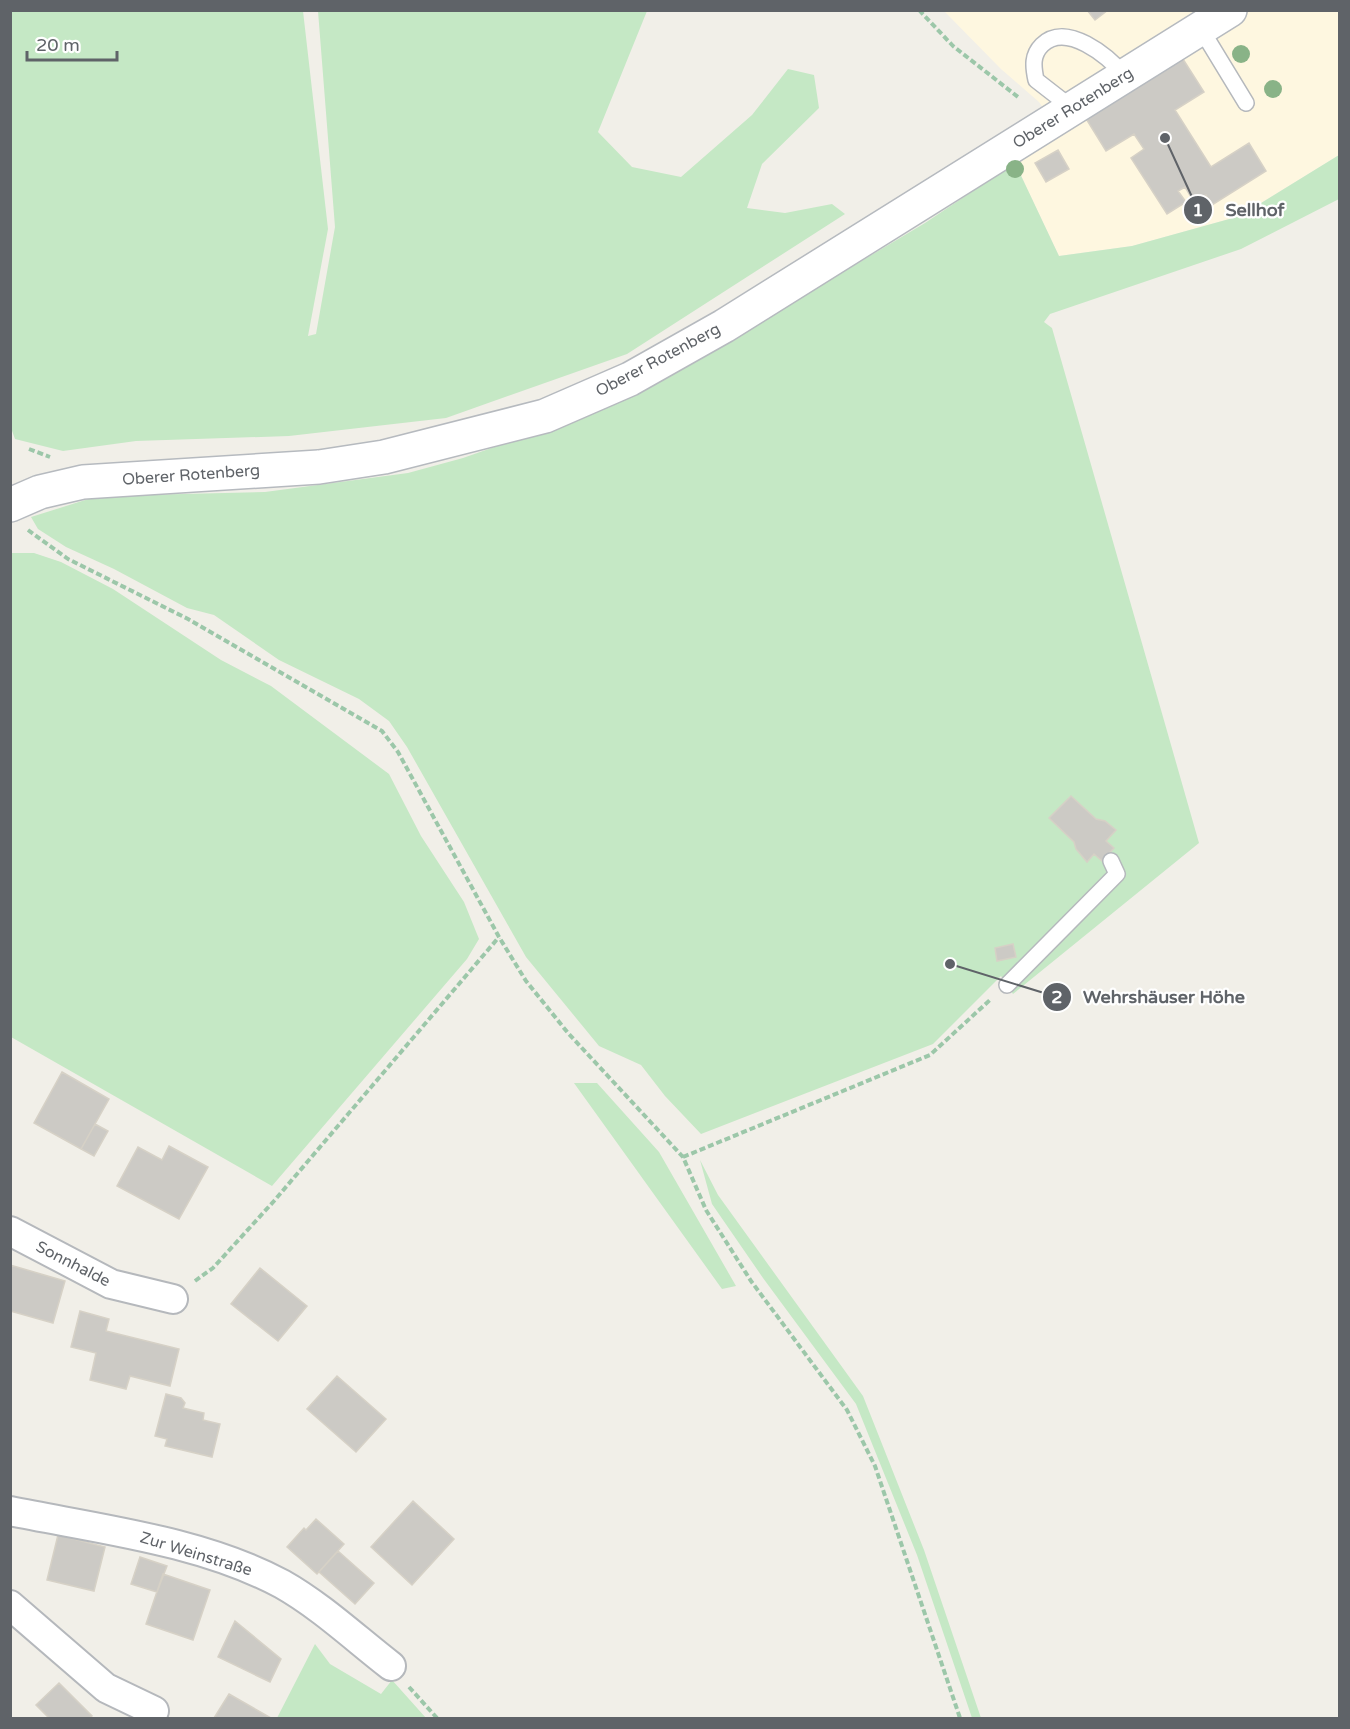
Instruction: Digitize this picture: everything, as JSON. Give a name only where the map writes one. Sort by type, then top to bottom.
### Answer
[{"type":"street","name":"Oberer Rotenberg","points":[[18,516],[40,492],[83,482],[319,467],[384,457],[545,416],[630,379],[724,326],[1060,99],[1125,76],[1230,10]]},
{"type":"street","name":"Sonnhalde","points":[[10,1231],[111,1284],[173,1299]]},
{"type":"street","name":"Zur Weinstraße","points":[[10,1511],[160,1541],[250,1568],[293,1592],[391,1666]]},
{"type":"street","points":[[10,1605],[106,1688],[154,1711]]},
{"type":"lane","points":[[1201,29],[1246,104]]},
{"type":"lane","points":[[1060,99],[1035,80],[1035,52],[1049,38],[1060,35],[1075,38],[1116,64],[1125,76]]},
{"type":"lane","points":[[1007,985],[1117,874],[1111,861]]},
{"type":"path","points":[[919,10],[953,46],[1027,104],[1060,99]]},
{"type":"path","points":[[29,449],[57,459]]},
{"type":"path","points":[[18,516],[68,559],[188,619],[382,731],[398,752],[499,937],[526,981],[568,1034],[683,1157],[712,1219],[751,1281],[847,1410],[875,1466],[960,1719]]},
{"type":"path","points":[[173,1299],[213,1268],[274,1201],[499,937]]},
{"type":"path","points":[[683,1157],[930,1055],[1007,985]]},
{"type":"path","points":[[391,1666],[437,1719]]},
{"type":"shaded area","points":[[944,11],[1339,11],[1339,155],[1240,216],[1132,246],[1059,256],[1015,163],[1060,132],[1039,102],[1001,69]]},
{"type":"green space","points":[[11,10],[303,11],[328,229],[308,336],[316,334],[335,227],[318,11],[647,11],[598,132],[632,167],[681,177],[752,115],[788,69],[814,75],[819,108],[762,164],[747,208],[785,213],[832,204],[845,214],[627,354],[446,418],[289,436],[136,441],[63,451],[15,439],[11,428]]},
{"type":"green space","points":[[1339,155],[1339,199],[1241,249],[1050,314],[1044,322],[1052,328],[1199,843],[1013,994],[1001,976],[933,1044],[701,1134],[665,1096],[641,1065],[599,1046],[526,957],[407,747],[389,721],[359,699],[279,660],[214,615],[187,608],[114,569],[66,547],[38,529],[31,517],[98,496],[265,492],[408,473],[463,458],[571,420],[659,382],[925,223],[1015,163],[1059,256],[1132,246],[1240,216]]},
{"type":"green space","points":[[11,553],[34,553],[61,562],[113,589],[221,660],[271,686],[389,774],[421,836],[464,902],[479,939],[467,959],[272,1186],[11,1037]]},
{"type":"green space","points":[[574,1083],[597,1083],[659,1152],[736,1286],[722,1289]]},
{"type":"green space","points":[[700,1160],[718,1195],[863,1396],[924,1550],[981,1718],[972,1718],[917,1555],[856,1404],[763,1278],[712,1204]]},
{"type":"green space","points":[[315,1644],[330,1664],[381,1694],[392,1680],[426,1718],[277,1718]]},
{"type":"building","points":[[1087,10],[1108,10],[1095,20]]},
{"type":"building","points":[[1181,56],[1204,92],[1175,110],[1211,167],[1249,143],[1266,171],[1212,205],[1206,195],[1194,202],[1185,187],[1178,191],[1186,202],[1167,214],[1131,158],[1144,149],[1134,134],[1106,151],[1085,117]]},
{"type":"building","points":[[1058,150],[1069,169],[1046,182],[1035,163]]},
{"type":"building","points":[[1071,796],[1096,819],[1105,821],[1116,830],[1106,841],[1114,848],[1102,861],[1094,854],[1087,862],[1076,849],[1074,842],[1049,818]]},
{"type":"building","points":[[1013,944],[1016,957],[997,961],[995,948]]},
{"type":"building","points":[[62,1072],[109,1099],[81,1149],[34,1123]]},
{"type":"building","points":[[95,1124],[108,1131],[94,1156],[81,1149]]},
{"type":"building","points":[[169,1146],[208,1167],[179,1219],[117,1186],[138,1147],[162,1160]]},
{"type":"building","points":[[10,1265],[65,1281],[53,1323],[10,1311]]},
{"type":"building","points":[[260,1268],[307,1306],[278,1341],[231,1304]]},
{"type":"building","points":[[80,1311],[109,1319],[106,1331],[179,1349],[170,1386],[130,1376],[126,1389],[90,1380],[96,1353],[71,1347]]},
{"type":"building","points":[[337,1376],[386,1419],[356,1452],[307,1409]]},
{"type":"building","points":[[166,1394],[181,1398],[185,1403],[183,1408],[204,1413],[203,1420],[220,1424],[212,1457],[165,1446],[167,1439],[155,1436]]},
{"type":"building","points":[[413,1501],[454,1539],[412,1585],[371,1547]]},
{"type":"building","points":[[316,1519],[344,1544],[317,1574],[287,1547],[304,1528],[306,1530]]},
{"type":"building","points":[[58,1535],[105,1547],[94,1591],[47,1580]]},
{"type":"building","points":[[338,1551],[374,1583],[355,1604],[319,1572]]},
{"type":"building","points":[[140,1557],[167,1566],[157,1592],[131,1584]]},
{"type":"building","points":[[163,1574],[210,1590],[193,1640],[146,1624]]},
{"type":"building","points":[[235,1621],[281,1659],[270,1682],[218,1657]]},
{"type":"building","points":[[59,1683],[92,1716],[89,1718],[49,1718],[36,1705]]},
{"type":"building","points":[[229,1694],[271,1718],[214,1718]]},
{"type":"place","name":"Sellhof","points":[[1165,138]]},
{"type":"place","name":"Wehrshäuser Höhe","points":[[950,964]]}]
